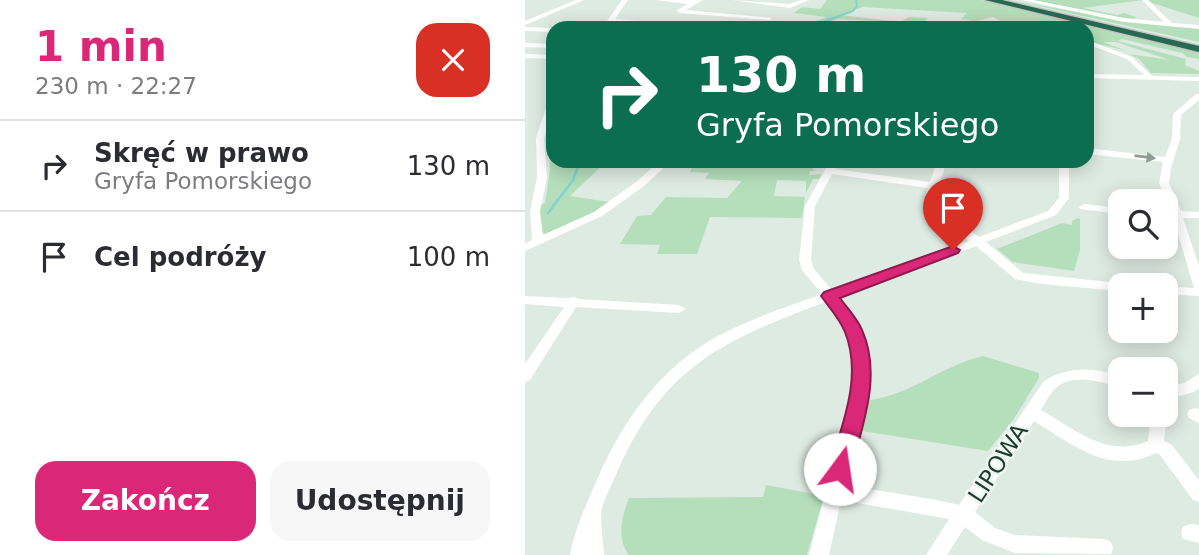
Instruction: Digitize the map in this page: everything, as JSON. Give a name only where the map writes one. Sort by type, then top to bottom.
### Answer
[{"type":"highway","points":[[991,0],[1084,21]]},
{"type":"highway","points":[[1004,0],[1091,21]]},
{"type":"highway","points":[[1094,22],[1199,47]]},
{"type":"highway","points":[[1094,23],[1199,47]]},
{"type":"street","points":[[525,23],[581,0]]},
{"type":"street","points":[[611,20],[625,0]]},
{"type":"street","points":[[659,0],[697,2]]},
{"type":"street","points":[[735,0],[790,6],[806,0]]},
{"type":"street","points":[[1025,0],[1120,19],[1199,27]]},
{"type":"street","points":[[1145,0],[1171,24]]},
{"type":"street","points":[[616,13],[671,15],[697,2]]},
{"type":"street","points":[[680,11],[769,18]]},
{"type":"street","points":[[720,21],[726,15]]},
{"type":"street","points":[[611,20],[623,21]]},
{"type":"street","points":[[525,29],[546,30]]},
{"type":"street","points":[[1094,44],[1130,57],[1139,63],[1150,78]]},
{"type":"street","points":[[525,46],[546,46]]},
{"type":"street","points":[[525,56],[546,58]]},
{"type":"street","points":[[1094,76],[1199,79]]},
{"type":"street","points":[[1166,189],[1166,169],[1176,139],[1177,114],[1199,96]]},
{"type":"street","points":[[538,241],[530,212],[542,177],[542,130],[546,118]]},
{"type":"street","points":[[1094,152],[1169,160]]},
{"type":"street","points":[[525,248],[598,214],[658,168]]},
{"type":"street","points":[[819,555],[862,380],[861,354],[853,329],[808,270],[805,260],[810,206],[831,168]]},
{"type":"street","points":[[842,168],[934,186]]},
{"type":"street","points":[[940,168],[930,197],[932,204],[1019,276],[1108,286]]},
{"type":"street","points":[[580,555],[581,536],[612,464],[645,405],[669,380],[718,341],[741,329],[1056,211],[1064,198],[1065,168]]},
{"type":"street","points":[[1084,207],[1108,210]]},
{"type":"street","points":[[1178,217],[1199,215]]},
{"type":"street","points":[[1178,228],[1199,285]]},
{"type":"street","points":[[1178,291],[1199,292]]},
{"type":"street","points":[[525,300],[679,309]]},
{"type":"street","points":[[525,376],[574,301]]},
{"type":"street","name":"LIPOWA","points":[[936,555],[1049,385],[1065,376],[1088,373],[1108,379]]},
{"type":"street","points":[[1178,391],[1189,388],[1199,381]]},
{"type":"street","name":"LIPOWA","points":[[1032,412],[1093,449],[1111,455],[1146,452],[1156,445]]},
{"type":"street","points":[[1158,427],[1156,445],[1166,450],[1199,494]]},
{"type":"street","points":[[835,491],[964,515]]},
{"type":"street","points":[[593,513],[594,555]]},
{"type":"street","name":"LIPOWA","points":[[964,515],[989,534],[1015,544],[1104,548]]},
{"type":"green space","points":[[827,0],[981,0],[1069,21],[1001,21],[993,17],[969,21],[971,20],[961,19],[967,13],[863,7],[840,15],[892,21],[816,21],[827,17],[794,13],[802,7],[820,9]]},
{"type":"green space","points":[[1011,0],[1109,18],[1199,28],[1199,42]]},
{"type":"green space","points":[[1033,0],[1143,0],[1083,8],[1117,15],[1124,13],[1136,17],[1134,19],[1167,23],[1122,18]]},
{"type":"green space","points":[[1143,0],[1199,0],[1199,18]]},
{"type":"green space","points":[[908,17],[928,18],[924,21],[902,21]]},
{"type":"green space","points":[[1094,27],[1199,52],[1199,59],[1122,39],[1118,41],[1186,59],[1185,65],[1199,71],[1199,74],[1151,73],[1139,59],[1129,54],[1170,60],[1116,42],[1103,42],[1127,51],[1094,43]]},
{"type":"green space","points":[[600,168],[570,196],[609,202],[595,212],[545,234],[540,232],[540,205],[545,203],[550,169]]},
{"type":"green space","points":[[692,168],[814,168],[817,171],[810,171],[809,175],[821,174],[819,179],[813,179],[806,193],[806,181],[777,180],[774,196],[805,197],[802,218],[710,217],[697,254],[657,254],[660,245],[620,244],[637,216],[651,215],[666,197],[727,198],[742,181],[705,179],[709,173],[690,172]]},
{"type":"green space","points":[[1078,218],[1080,250],[1074,271],[1013,262],[997,249],[1062,223],[1072,225],[1072,221]]},
{"type":"green space","points":[[983,356],[1039,373],[1039,378],[1013,420],[988,451],[862,431],[870,400],[899,392],[968,360]]},
{"type":"green space","points":[[766,485],[824,496],[807,555],[629,555],[625,548],[621,527],[629,498],[763,497]]},
{"type":"waterway","points":[[825,21],[853,11],[857,6],[856,0]]},
{"type":"waterway","points":[[548,213],[573,180],[577,168]]},
{"type":"route","points":[[840,469],[861,393],[861,354],[853,329],[829,296],[953,250]]}]
